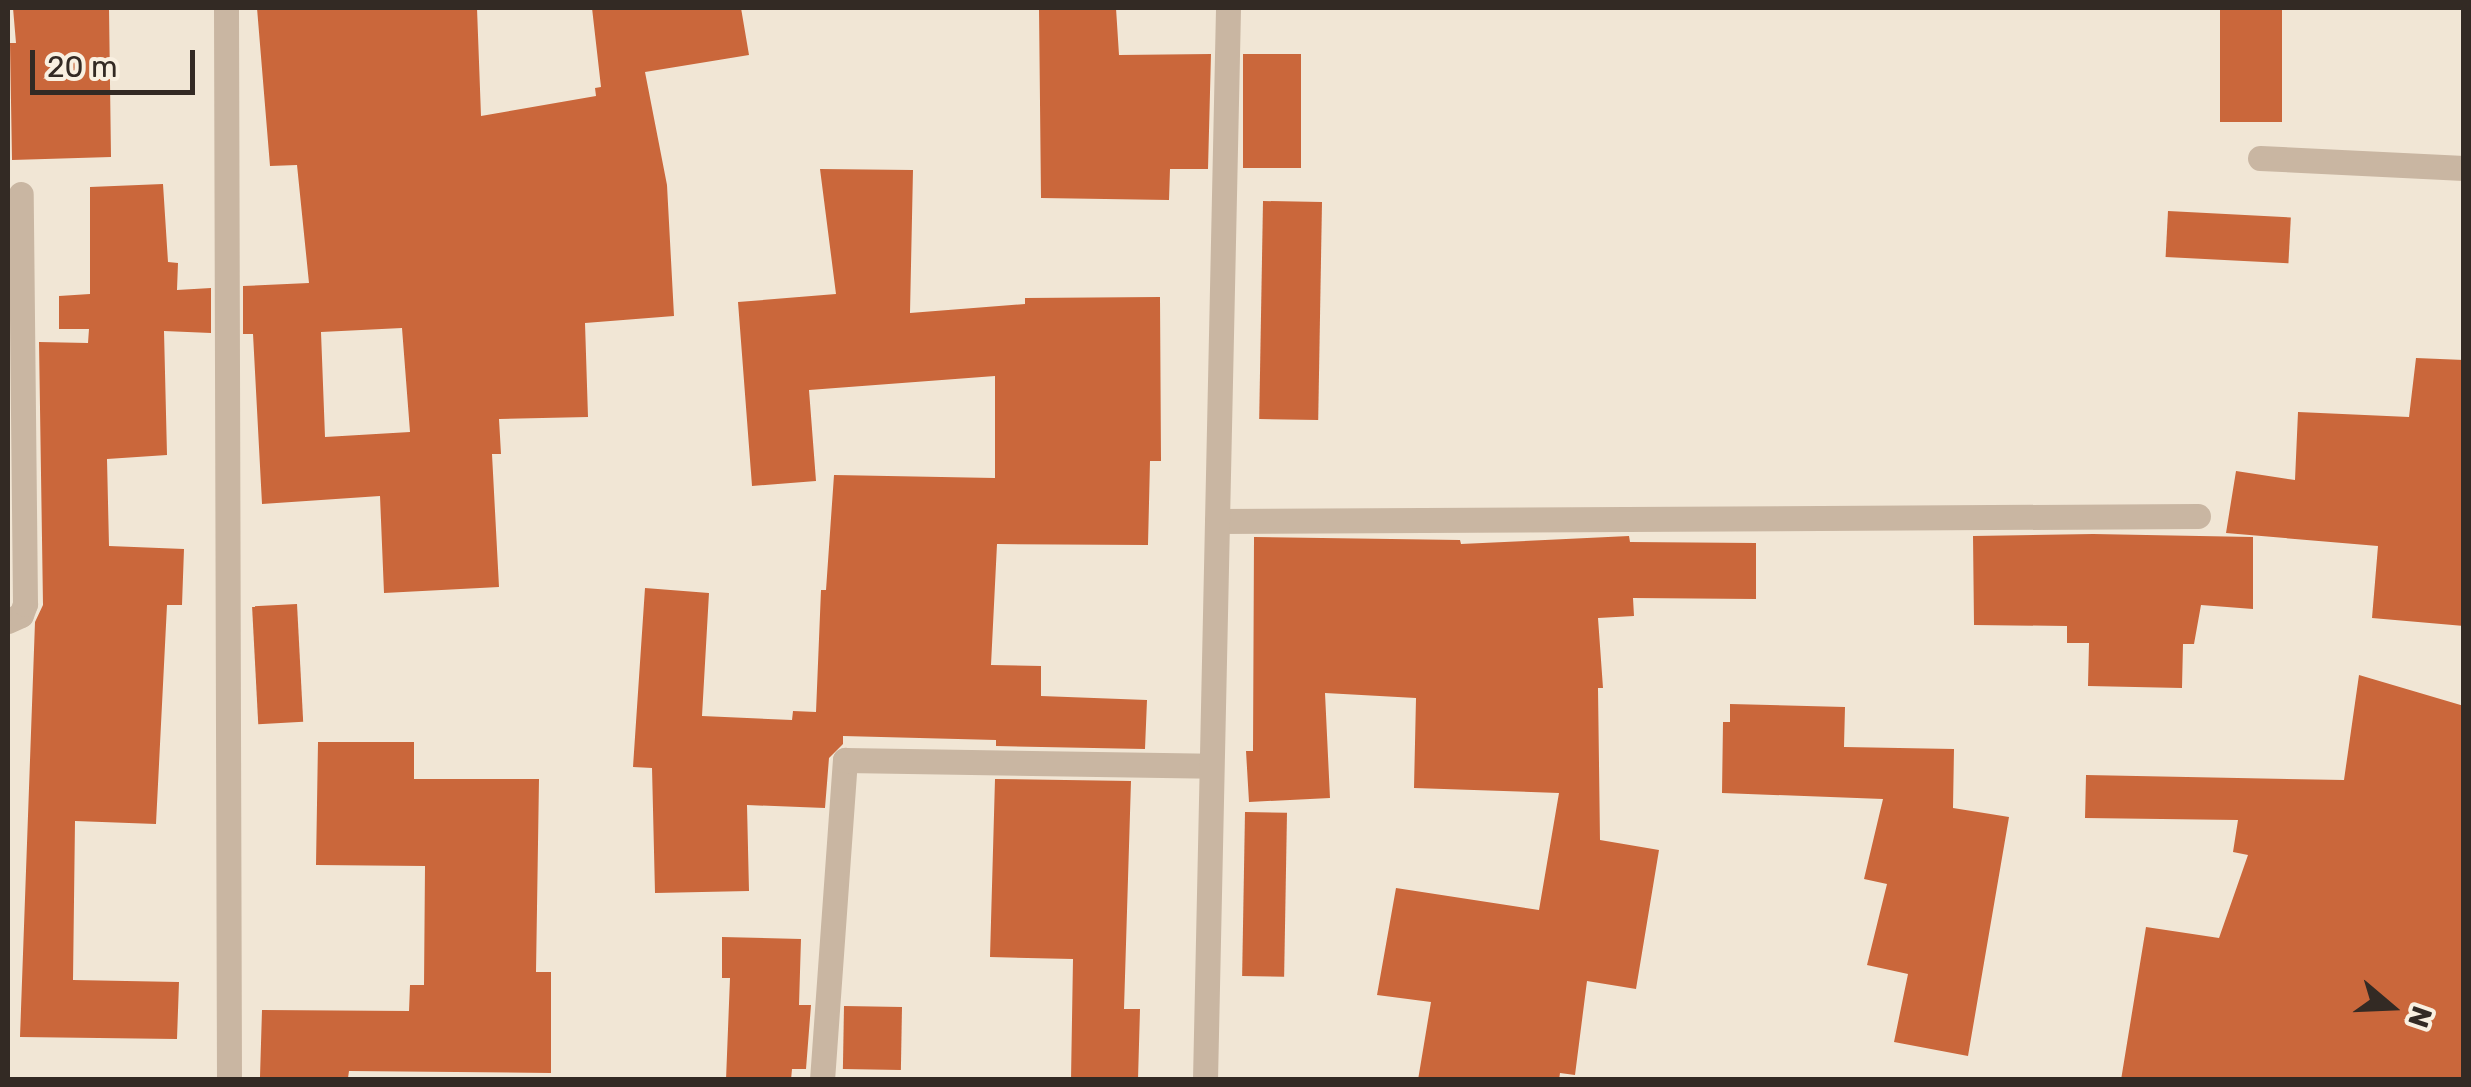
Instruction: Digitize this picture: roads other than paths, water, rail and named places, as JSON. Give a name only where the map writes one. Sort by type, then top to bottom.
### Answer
[{"type":"street","points":[[226,8],[228,1080]]},
{"type":"street","points":[[1205,1080],[1228,8]]},
{"type":"street","points":[[2260,158],[2464,168]]},
{"type":"street","points":[[8,622],[21,615],[25,604],[21,194]]},
{"type":"street","points":[[1217,521],[2198,516]]},
{"type":"street","points":[[822,1080],[845,760],[1212,766]]}]
